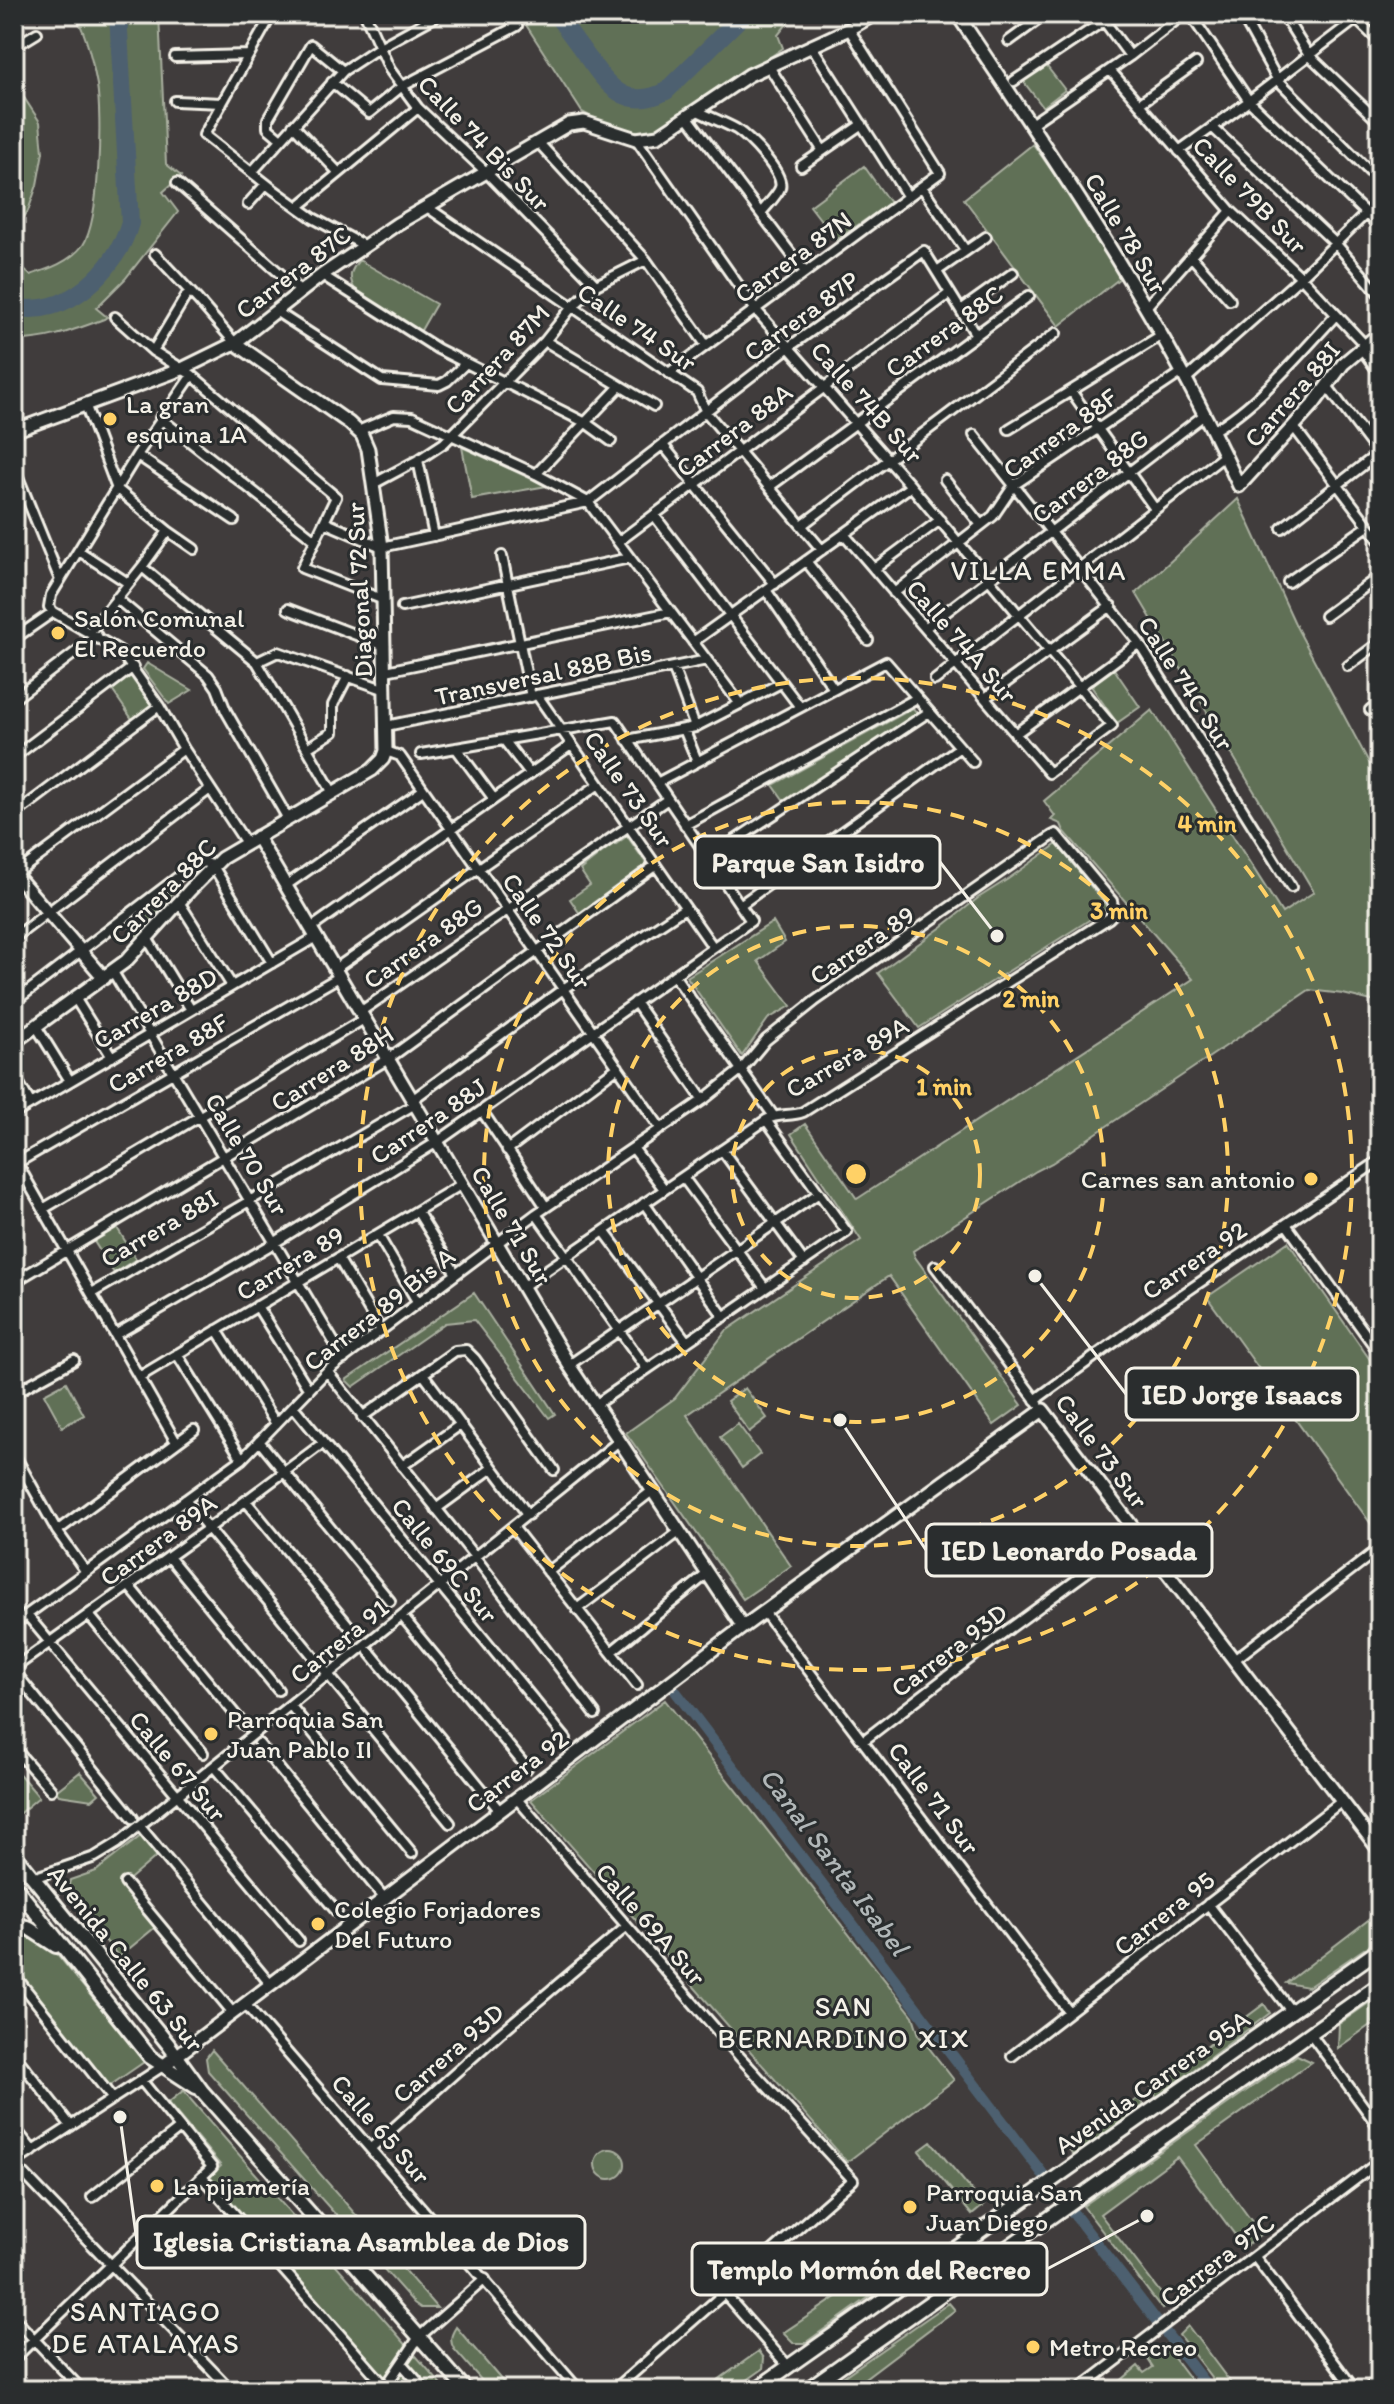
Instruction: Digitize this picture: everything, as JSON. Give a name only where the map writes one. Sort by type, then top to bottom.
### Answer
[{"type":"main road","name":"Avenida Calle 63 Sur","points":[[16,1858],[202,2091],[466,2390]]},
{"type":"main road","points":[[14,1886],[33,1878]]},
{"type":"main road","name":"Avenida Calle 63 Sur","points":[[14,1886],[150,2057],[202,2091]]},
{"type":"main road","points":[[14,1922],[40,1934],[71,1957]]},
{"type":"main road","name":"Avenida Carrera 95A","points":[[755,2390],[1380,1949]]},
{"type":"main road","name":"Avenida Carrera 95A","points":[[810,2389],[1380,1984]]},
{"type":"street","points":[[272,14],[204,135],[313,218],[365,246]]},
{"type":"street","name":"Calle 74 Bis Sur","points":[[365,14],[378,48],[401,87],[418,108],[486,172],[596,285]]},
{"type":"street","points":[[252,172],[343,71],[440,14]]},
{"type":"street","points":[[636,139],[658,136],[735,83],[875,14]]},
{"type":"street","name":"Calle 78 Sur","points":[[957,14],[1074,189],[1183,376],[1239,486]]},
{"type":"street","points":[[1009,41],[1046,14]]},
{"type":"street","points":[[1014,81],[1101,17],[1114,14]]},
{"type":"street","points":[[1031,124],[1187,14],[1249,101],[1380,227]]},
{"type":"street","points":[[1283,14],[1308,54],[1380,123]]},
{"type":"street","points":[[1179,151],[1249,101],[1357,16],[1380,42]]},
{"type":"street","points":[[1101,17],[1130,56]]},
{"type":"street","points":[[1246,23],[1277,79],[1380,182]]},
{"type":"street","points":[[332,82],[369,113],[401,87],[517,26]]},
{"type":"street","name":"Carrera 87N","points":[[669,373],[940,173],[849,29]]},
{"type":"street","points":[[14,47],[37,33]]},
{"type":"street","points":[[281,139],[268,128],[268,119],[311,45],[343,71]]},
{"type":"street","points":[[811,45],[908,197]]},
{"type":"street","points":[[175,57],[248,55]]},
{"type":"street","points":[[1139,104],[1196,63]]},
{"type":"street","points":[[768,65],[823,151]]},
{"type":"street","name":"Calle 79B Sur","points":[[1110,70],[1231,211],[1336,315],[1380,374]]},
{"type":"street","points":[[175,101],[222,103]]},
{"type":"street","points":[[299,206],[418,108]]},
{"type":"street","points":[[692,113],[735,129],[750,140],[773,167],[780,180],[780,188],[761,213]]},
{"type":"street","points":[[692,113],[805,272]]},
{"type":"street","name":"Carrera 87C","points":[[16,428],[187,372],[235,343],[322,275],[365,246],[569,124],[584,122],[636,139]]},
{"type":"street","points":[[801,166],[862,124]]},
{"type":"street","points":[[293,125],[339,173]]},
{"type":"street","points":[[1212,127],[1336,244],[1380,295]]},
{"type":"street","name":"Calle 74B Sur","points":[[636,139],[755,309],[889,460],[1112,726],[1049,773]]},
{"type":"street","points":[[538,142],[646,260],[706,345]]},
{"type":"street","points":[[177,183],[301,292]]},
{"type":"street","points":[[248,204],[266,184]]},
{"type":"street","points":[[922,187],[966,251]]},
{"type":"street","name":"Carrera 88F","points":[[894,593],[993,516],[1014,485],[1183,376],[1301,277],[1380,200]]},
{"type":"street","name":"Calle 74 Sur","points":[[427,207],[697,392],[706,412],[822,550]]},
{"type":"street","points":[[1145,308],[1231,211]]},
{"type":"street","points":[[976,335],[937,271],[986,237]]},
{"type":"street","name":"Carrera 87P","points":[[588,502],[789,347],[924,251],[937,271]]},
{"type":"street","points":[[155,254],[235,343],[358,431],[394,416],[405,415],[536,474],[588,502],[740,704]]},
{"type":"street","points":[[1191,256],[1230,300]]},
{"type":"street","name":"Carrera 87M","points":[[375,483],[418,460],[451,437],[596,285],[646,260]]},
{"type":"street","points":[[961,310],[1013,273]]},
{"type":"street","points":[[322,275],[438,349],[586,423],[611,441]]},
{"type":"street","points":[[153,351],[189,291]]},
{"type":"street","name":"Carrera 88A","points":[[618,542],[950,293]]},
{"type":"street","name":"Carrera 88C","points":[[769,487],[1029,296]]},
{"type":"street","points":[[277,312],[382,380],[439,385],[466,363]]},
{"type":"street","points":[[1212,431],[1245,407],[1284,371],[1336,315]]},
{"type":"street","points":[[115,317],[153,351],[187,372],[336,497],[302,568],[384,600]]},
{"type":"street","points":[[802,525],[1056,333]]},
{"type":"street","name":"Carrera 88I","points":[[1239,486],[1343,364],[1380,333]]},
{"type":"street","points":[[1009,429],[1160,336]]},
{"type":"street","points":[[545,341],[654,406]]},
{"type":"street","points":[[14,639],[51,610],[51,595],[187,372]]},
{"type":"street","points":[[536,474],[620,386]]},
{"type":"street","points":[[1282,528],[1379,454],[1327,386]]},
{"type":"street","points":[[1071,391],[1155,509]]},
{"type":"street","points":[[85,404],[117,489],[194,549]]},
{"type":"street","name":"Carrera 88G","points":[[925,628],[1204,415]]},
{"type":"street","points":[[160,418],[315,540]]},
{"type":"street","points":[[1293,426],[1380,541]]},
{"type":"street","name":"Diagonal 72 Sur","points":[[358,431],[368,449],[382,547],[386,751]]},
{"type":"street","name":"Calle 74C Sur","points":[[974,435],[1139,643],[1291,887]]},
{"type":"street","points":[[663,445],[775,584]]},
{"type":"street","points":[[137,455],[234,520]]},
{"type":"street","points":[[935,680],[1225,455]]},
{"type":"street","points":[[418,460],[434,536]]},
{"type":"street","points":[[14,467],[60,580]]},
{"type":"street","points":[[945,480],[981,525]]},
{"type":"street","points":[[693,642],[911,486]]},
{"type":"street","points":[[324,522],[382,547],[588,502]]},
{"type":"street","points":[[654,515],[800,707]]},
{"type":"street","points":[[874,569],[940,520]]},
{"type":"street","points":[[1288,582],[1368,526]]},
{"type":"street","points":[[14,699],[93,634],[116,598],[168,531]]},
{"type":"street","name":"Calle 74A Sur","points":[[844,534],[1049,773]]},
{"type":"street","points":[[79,551],[128,583]]},
{"type":"street","name":"Calle 73 Sur","points":[[502,556],[534,696],[713,947]]},
{"type":"street","points":[[402,607],[630,558]]},
{"type":"street","points":[[806,561],[868,640]]},
{"type":"street","points":[[142,567],[257,662],[333,793]]},
{"type":"street","points":[[1325,616],[1380,576]]},
{"type":"street","points":[[766,590],[834,689]]},
{"type":"street","points":[[116,598],[208,675],[288,819]]},
{"type":"street","points":[[985,698],[1111,606]]},
{"type":"street","points":[[288,609],[385,646]]},
{"type":"street","name":"Calle 71 Sur","points":[[51,610],[120,651],[159,706],[210,789],[285,886],[569,1365],[743,1627]]},
{"type":"street","points":[[386,671],[671,612]]},
{"type":"street","points":[[1348,666],[1380,642]]},
{"type":"street","points":[[1015,734],[1139,643]]},
{"type":"street","points":[[257,662],[278,652],[386,690]]},
{"type":"street","name":"Transversal 88B Bis","points":[[386,726],[707,660]]},
{"type":"street","points":[[657,783],[886,662],[973,762]]},
{"type":"street","points":[[14,757],[133,667]]},
{"type":"street","points":[[673,667],[695,727]]},
{"type":"street","points":[[307,748],[333,732],[333,705],[348,676]]},
{"type":"street","points":[[627,740],[695,727],[781,683]]},
{"type":"street","points":[[685,825],[917,698]]},
{"type":"street","points":[[1370,710],[1380,702]]},
{"type":"street","points":[[14,815],[159,706]]},
{"type":"street","points":[[708,858],[929,712]]},
{"type":"street","points":[[421,754],[615,721],[740,905],[960,747]]},
{"type":"street","points":[[684,729],[697,761]]},
{"type":"street","points":[[504,740],[530,774]]},
{"type":"street","name":"Carrera 88D","points":[[14,1114],[272,963],[571,745]]},
{"type":"street","points":[[456,748],[494,799]]},
{"type":"street","points":[[14,874],[184,749]]},
{"type":"street","name":"Carrera 88C","points":[[14,1042],[108,975],[147,938],[213,866],[251,840],[372,770],[386,751]]},
{"type":"street","name":"Calle 72 Sur","points":[[386,751],[400,756],[661,1129]]},
{"type":"street","name":"Carrera 88F","points":[[16,1161],[173,1073],[337,973],[599,784]]},
{"type":"street","points":[[14,938],[210,789]]},
{"type":"street","points":[[285,886],[423,790]]},
{"type":"street","name":"Carrera 88G","points":[[43,1209],[362,1015],[507,909],[668,799]]},
{"type":"street","name":"Carrera 89","points":[[742,1069],[766,1040],[815,1001],[1056,834],[1112,901],[1114,913]]},
{"type":"street","points":[[14,1002],[187,870],[204,862],[213,866],[272,963]]},
{"type":"street","name":"Carrera 88H","points":[[14,1282],[388,1059],[656,865]]},
{"type":"street","name":"Calle 70 Sur","points":[[14,874],[81,951],[108,975],[150,1034],[344,1359]]},
{"type":"street","points":[[179,902],[232,986]]},
{"type":"street","name":"Carrera 88J","points":[[115,1335],[274,1243],[437,1142],[751,921],[740,905]]},
{"type":"street","name":"Carrera 88I","points":[[92,1293],[413,1102],[563,989],[685,908]]},
{"type":"street","name":"Carrera 89A","points":[[522,1287],[770,1117],[803,1112],[1114,913]]},
{"type":"street","points":[[147,938],[191,1010]]},
{"type":"street","points":[[595,1405],[847,1232],[770,1117],[742,1069],[674,975]]},
{"type":"street","points":[[75,998],[112,1057]]},
{"type":"street","points":[[635,1002],[703,1100]]},
{"type":"street","points":[[36,1026],[70,1081]]},
{"type":"street","points":[[507,1150],[618,1067]]},
{"type":"street","name":"Carrera 89 Bis A","points":[[14,1624],[242,1459],[327,1371],[536,1214],[703,1100],[742,1069]]},
{"type":"street","points":[[14,1075],[31,1104]]},
{"type":"street","points":[[482,1111],[546,1207]]},
{"type":"street","points":[[633,1148],[664,1189]]},
{"type":"street","points":[[722,1150],[804,1262]]},
{"type":"street","name":"Carrera 92","points":[[14,2163],[177,2056],[1039,1405],[1149,1317],[1380,1160]]},
{"type":"street","points":[[16,1161],[176,1442]]},
{"type":"street","points":[[683,1177],[765,1288]]},
{"type":"street","name":"Carrera 89","points":[[139,1377],[462,1184]]},
{"type":"street","points":[[569,1365],[819,1193]]},
{"type":"street","points":[[644,1203],[724,1317]]},
{"type":"street","points":[[417,1211],[456,1274]]},
{"type":"street","points":[[536,1214],[647,1369]]},
{"type":"street","points":[[1286,1224],[1380,1354]]},
{"type":"street","points":[[604,1231],[687,1342]]},
{"type":"street","points":[[378,1235],[418,1303]]},
{"type":"street","points":[[338,1258],[381,1331]]},
{"type":"street","name":"Calle 73 Sur","points":[[935,1266],[1380,1851]]},
{"type":"street","points":[[257,1306],[309,1390]]},
{"type":"street","points":[[217,1330],[276,1424]]},
{"type":"street","points":[[362,1417],[455,1351],[466,1350],[554,1470]]},
{"type":"street","points":[[177,1354],[242,1459]]},
{"type":"street","points":[[14,1393],[74,1360]]},
{"type":"street","points":[[327,1371],[595,1714]]},
{"type":"street","points":[[423,1374],[528,1515]]},
{"type":"street","name":"Calle 69C Sur","points":[[293,1406],[566,1739]]},
{"type":"street","points":[[402,1466],[460,1425]]},
{"type":"street","points":[[57,1531],[194,1430]]},
{"type":"street","points":[[259,1441],[390,1601]]},
{"type":"street","name":"Carrera 91","points":[[33,1878],[107,1851],[619,1441]]},
{"type":"street","name":"Carrera 89A","points":[[14,1670],[323,1443]]},
{"type":"street","points":[[14,1454],[57,1531],[86,1572]]},
{"type":"street","points":[[436,1509],[492,1468]]},
{"type":"street","points":[[548,1572],[652,1491]]},
{"type":"street","points":[[185,1500],[450,1823]]},
{"type":"street","points":[[246,1501],[354,1632]]},
{"type":"street","points":[[513,1527],[637,1685]]},
{"type":"street","points":[[577,1609],[679,1532]]},
{"type":"street","name":"Carrera 93D","points":[[863,1741],[1138,1535]]},
{"type":"street","points":[[1234,1660],[1380,1548]]},
{"type":"street","points":[[169,1557],[278,1690]]},
{"type":"street","points":[[611,1652],[707,1574]]},
{"type":"street","points":[[129,1586],[244,1725]]},
{"type":"street","name":"Calle 71 Sur","points":[[764,1612],[1069,2012]]},
{"type":"street","name":"Calle 67 Sur","points":[[27,1615],[299,1941]]},
{"type":"street","points":[[89,1615],[203,1753]]},
{"type":"street","points":[[402,1616],[527,1768]]},
{"type":"street","points":[[369,1651],[500,1811]]},
{"type":"street","points":[[14,1670],[133,1818]]},
{"type":"street","points":[[290,1705],[412,1853]]},
{"type":"street","points":[[259,1744],[385,1899]]},
{"type":"street","points":[[14,1748],[51,1790]]},
{"type":"street","points":[[214,1767],[337,1912]]},
{"type":"street","name":"Calle 69A Sur","points":[[517,1799],[739,2056],[853,2180],[724,2293]]},
{"type":"street","name":"Carrera 95","points":[[1012,2056],[1342,1801]]},
{"type":"street","points":[[142,1829],[271,1985]]},
{"type":"street","points":[[125,1883],[233,2013]]},
{"type":"street","points":[[1208,1904],[1291,2011]]},
{"type":"street","name":"Carrera 93D","points":[[371,2148],[626,1927]]},
{"type":"street","points":[[20,1982],[113,2099]]},
{"type":"street","name":"Calle 65 Sur","points":[[245,2004],[579,2390]]},
{"type":"street","points":[[1310,2033],[1380,2129]]},
{"type":"street","points":[[14,2054],[71,2126]]},
{"type":"street","points":[[14,2359],[212,2167],[141,2080]]},
{"type":"street","points":[[14,2127],[33,2151]]},
{"type":"street","points":[[92,2197],[180,2128]]},
{"type":"street","name":"Carrera 97C","points":[[1078,2390],[1380,2161]]},
{"type":"street","points":[[23,2173],[231,2390]]},
{"type":"street","points":[[202,2177],[384,2389],[419,2337],[485,2279]]},
{"type":"street","points":[[1255,2257],[1355,2390]]},
{"type":"street","points":[[614,2390],[724,2293],[789,2367]]},
{"type":"street","points":[[14,2318],[82,2390]]},
{"type":"street","points":[[402,2364],[425,2390]]},
{"type":"street","points":[[1366,2390],[1380,2379]]},
{"type":"green space","points":[[74,14],[159,14],[166,164],[181,176],[163,192],[178,212],[125,279],[96,308],[107,317],[60,334],[14,340],[14,255],[16,263],[30,275],[59,264],[83,245],[93,214],[98,167],[99,100],[88,48]]},
{"type":"green space","points":[[519,14],[795,14],[778,35],[783,48],[762,63],[733,77],[666,127],[652,132],[604,124],[582,112]]},
{"type":"green space","points":[[1045,64],[1065,90],[1043,107],[1023,81]]},
{"type":"green space","points":[[14,90],[21,93],[40,122],[43,152],[28,211],[14,232]]},
{"type":"green space","points":[[1033,144],[1081,212],[1120,278],[1059,326],[964,199]]},
{"type":"green space","points":[[864,166],[890,203],[836,240],[810,206]]},
{"type":"green space","points":[[359,260],[436,304],[420,332],[355,290],[351,274]]},
{"type":"green space","points":[[462,447],[547,486],[472,499]]},
{"type":"green space","points":[[1238,499],[1297,628],[1380,783],[1380,1003],[1309,990],[1052,1163],[913,1251],[1022,1405],[994,1425],[889,1276],[687,1415],[791,1566],[743,1599],[626,1433],[675,1398],[726,1331],[861,1240],[791,1134],[805,1124],[857,1199],[1193,979],[1061,824],[1051,820],[1055,816],[1044,801],[1152,710],[1282,913],[1314,892],[1136,593]]},
{"type":"green space","points":[[147,663],[192,690],[169,704],[143,669]]},
{"type":"green space","points":[[1114,669],[1140,707],[1117,723],[1091,686]]},
{"type":"green space","points":[[132,674],[153,704],[132,719],[112,690]]},
{"type":"green space","points":[[913,708],[919,716],[785,802],[773,785]]},
{"type":"green space","points":[[627,836],[648,866],[580,914],[570,899],[590,885],[580,870]]},
{"type":"green space","points":[[1057,844],[1108,908],[919,1028],[878,973]]},
{"type":"green space","points":[[186,875],[139,938],[126,922]]},
{"type":"green space","points":[[773,922],[785,942],[758,961],[791,1006],[768,1019],[742,1056],[687,977]]},
{"type":"green space","points":[[116,1226],[136,1259],[114,1273],[93,1240]]},
{"type":"green space","points":[[1288,1242],[1380,1374],[1379,1535],[1207,1297]]},
{"type":"green space","points":[[474,1293],[555,1414],[549,1418],[474,1320],[445,1323],[353,1387],[346,1380]]},
{"type":"green space","points":[[66,1382],[84,1415],[62,1427],[44,1394]]},
{"type":"green space","points":[[745,1388],[767,1418],[749,1432],[727,1401]]},
{"type":"green space","points":[[738,1424],[760,1454],[742,1468],[720,1437]]},
{"type":"green space","points":[[665,1700],[913,2016],[919,2035],[954,2080],[847,2162],[531,1800]]},
{"type":"green space","points":[[14,1770],[39,1797],[14,1818]]},
{"type":"green space","points":[[80,1772],[99,1794],[92,1800],[59,1795],[56,1791]]},
{"type":"green space","points":[[142,1835],[158,1855],[125,1883],[159,1924],[119,1957],[67,1894],[70,1880],[96,1871]]},
{"type":"green space","points":[[1380,1911],[1380,1938],[1308,1987],[1286,1983]]},
{"type":"green space","points":[[14,1928],[58,1955],[144,2062],[105,2089],[20,1983],[14,1987]]},
{"type":"green space","points":[[1380,1995],[1380,2018],[1338,2048],[1339,2024]]},
{"type":"green space","points":[[1264,2004],[1270,2013],[1157,2097],[1151,2088]]},
{"type":"green space","points":[[212,2050],[437,2308],[421,2308],[414,2303],[208,2071],[206,2058]]},
{"type":"green space","points":[[1297,2055],[1312,2062],[1196,2145],[1261,2234],[1244,2247],[1177,2157],[1100,2214],[1169,2304],[1162,2309],[1083,2206]]},
{"type":"green space","points":[[184,2090],[446,2390],[396,2390],[209,2178],[221,2166],[168,2103]]},
{"type":"green space","points":[[1138,2098],[1144,2105],[1074,2156],[1069,2149]]},
{"type":"green space","points":[[931,2142],[984,2205],[972,2215],[919,2151]]},
{"type":"green space","points":[[610,2149],[621,2153],[625,2164],[621,2175],[610,2179],[599,2175],[595,2164],[599,2153]]},
{"type":"green space","points":[[907,2250],[917,2263],[805,2343],[793,2343],[783,2333]]},
{"type":"green space","points":[[949,2303],[955,2310],[849,2390],[841,2390],[840,2379]]},
{"type":"green space","points":[[1188,2326],[1236,2390],[1221,2390],[1179,2335]]},
{"type":"green space","points":[[456,2327],[510,2390],[490,2390],[454,2349],[451,2338]]},
{"type":"green space","points":[[1164,2345],[1198,2390],[1110,2390],[1138,2366],[1144,2373],[1153,2367],[1147,2358]]},
{"type":"green space","points":[[759,2351],[764,2358],[763,2369],[733,2390],[704,2390]]},
{"type":"waterway","points":[[14,307],[33,309],[52,306],[86,288],[114,258],[130,223],[118,14]]},
{"type":"waterway","points":[[556,14],[610,85],[629,97],[640,98],[666,91],[744,14]]},
{"type":"waterway","name":"Canal Santa Isabel","points":[[676,1692],[1042,2173]]},
{"type":"waterway","name":"Canal Santa Isabel","points":[[1074,2214],[1210,2390]]},
{"type":"place","name":"La gran esquina 1A","points":[[110,419]]},
{"type":"place","name":"Salón Comunal El Recuerdo","points":[[58,633]]},
{"type":"place","name":"Parque San Isidro","points":[[997,936]]},
{"type":"place","name":"Carnes san antonio","points":[[1311,1179]]},
{"type":"place","name":"IED Jorge Isaacs","points":[[1035,1276]]},
{"type":"place","name":"IED Leonardo Posada","points":[[840,1420]]},
{"type":"place","name":"Parroquia San Juan Pablo II","points":[[211,1734]]},
{"type":"place","name":"Colegio Forjadores Del Futuro","points":[[318,1924]]},
{"type":"place","name":"Iglesia Cristiana Asamblea de Dios","points":[[120,2117]]},
{"type":"place","name":"La pijamería","points":[[157,2186]]},
{"type":"place","name":"Parroquia San Juan Diego","points":[[910,2207]]},
{"type":"place","name":"Templo Mormón del Recreo","points":[[1147,2216]]},
{"type":"place","name":"Metro Recreo","points":[[1033,2347]]},
{"type":"district","name":"VILLA EMMA","points":[[1039,570]]},
{"type":"district","name":"SAN BERNARDINO XIX","points":[[844,2022]]},
{"type":"district","name":"SANTIAGO DE ATALAYAS","points":[[146,2327]]}]
